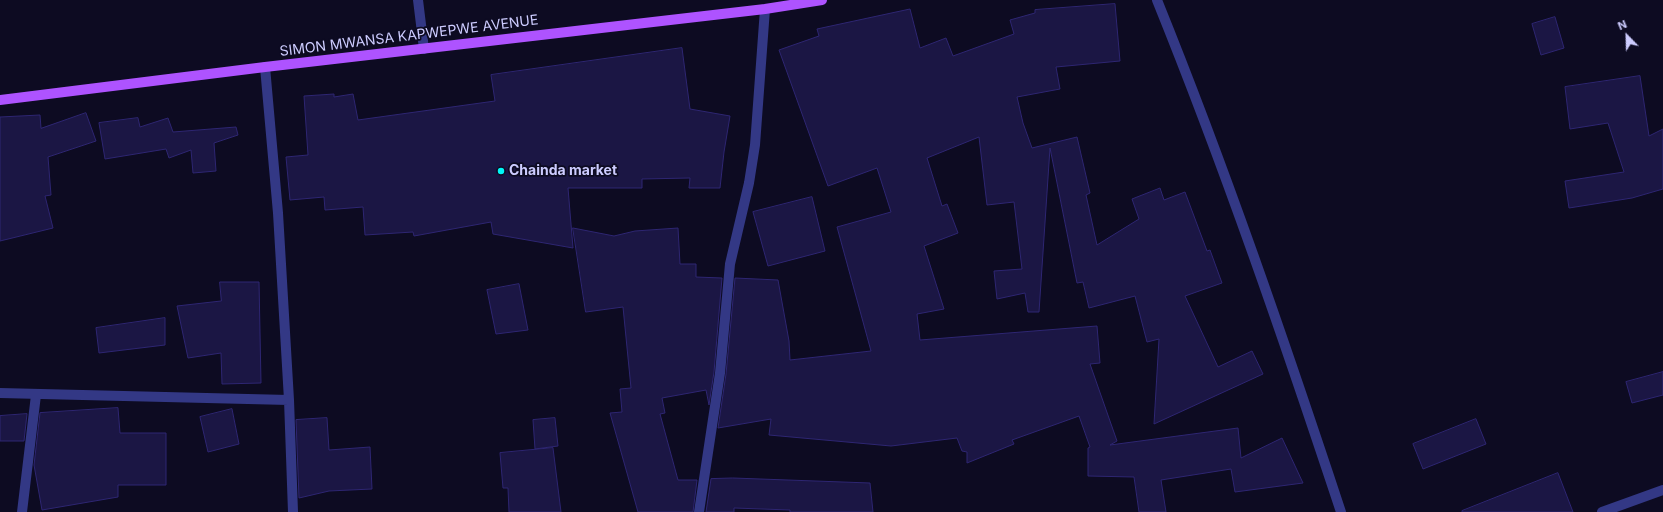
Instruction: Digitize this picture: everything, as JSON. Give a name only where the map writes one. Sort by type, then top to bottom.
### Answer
[{"type":"main road","name":"SIMON MWANSA KAPWEPWE AVENUE","points":[[0,100],[265,67],[765,9],[822,0]]},
{"type":"street","points":[[418,0],[424,49]]},
{"type":"street","points":[[1157,0],[1208,128],[1297,379],[1341,512]]},
{"type":"street","points":[[700,512],[720,373],[730,264],[749,183],[755,145],[765,9]]},
{"type":"street","points":[[265,67],[278,213],[289,400],[293,512]]},
{"type":"street","points":[[0,394],[289,400]]},
{"type":"street","points":[[22,512],[36,395]]},
{"type":"street","points":[[1602,512],[1663,490]]},
{"type":"building","points":[[1115,4],[1120,61],[1056,67],[1060,89],[1017,97],[1023,123],[1032,148],[1077,137],[1090,193],[1086,195],[1097,245],[1139,219],[1132,199],[1160,188],[1164,200],[1185,192],[1207,251],[1210,250],[1222,283],[1185,296],[1218,367],[1252,351],[1263,374],[1154,424],[1159,339],[1147,342],[1135,296],[1089,308],[1083,282],[1077,283],[1050,148],[1039,312],[1028,312],[1025,293],[997,299],[994,271],[1022,269],[1014,202],[987,205],[979,137],[927,158],[942,206],[947,204],[958,233],[924,246],[944,309],[917,314],[920,340],[1097,326],[1100,363],[1090,364],[1117,441],[1110,445],[1238,428],[1241,458],[1282,438],[1303,483],[1235,492],[1231,469],[1161,480],[1166,512],[1139,512],[1134,477],[1088,476],[1088,448],[1090,447],[1079,416],[1012,440],[1014,444],[967,463],[967,452],[962,451],[957,438],[891,446],[769,435],[771,419],[718,428],[726,374],[735,278],[778,280],[789,341],[790,360],[871,351],[837,227],[891,212],[877,168],[828,186],[779,50],[819,36],[817,29],[910,9],[920,48],[946,38],[953,56],[1014,34],[1010,20],[1035,13],[1035,10]]},
{"type":"building","points":[[1555,17],[1564,48],[1541,55],[1532,24]]},
{"type":"building","points":[[682,48],[690,109],[730,116],[720,188],[689,188],[690,178],[642,179],[642,188],[568,188],[573,248],[493,234],[491,222],[414,236],[413,232],[365,235],[363,207],[325,210],[324,197],[290,200],[286,157],[308,155],[304,96],[334,94],[334,97],[353,94],[358,120],[495,101],[491,75]]},
{"type":"building","points":[[1640,76],[1649,136],[1663,129],[1663,189],[1632,198],[1569,208],[1565,181],[1624,172],[1608,123],[1570,129],[1565,87]]},
{"type":"building","points":[[86,113],[96,141],[48,157],[51,195],[45,196],[53,228],[0,241],[0,117],[40,115],[41,128]]},
{"type":"building","points":[[138,118],[140,127],[168,118],[173,132],[236,127],[238,135],[214,143],[216,171],[193,173],[191,150],[169,158],[166,149],[105,159],[99,123]]},
{"type":"building","points":[[812,197],[825,251],[768,266],[753,212]]},
{"type":"building","points":[[573,228],[614,236],[635,231],[678,228],[680,264],[696,264],[696,277],[722,278],[714,372],[709,405],[706,390],[662,398],[665,413],[660,414],[678,480],[697,480],[693,512],[638,512],[610,413],[622,412],[620,389],[631,388],[623,307],[586,312]]},
{"type":"building","points":[[220,282],[259,282],[261,383],[222,384],[221,353],[188,358],[177,306],[221,301]]},
{"type":"building","points":[[519,284],[528,330],[496,334],[487,290]]},
{"type":"building","points":[[165,318],[165,345],[99,353],[96,328]]},
{"type":"building","points":[[1663,372],[1663,395],[1632,403],[1626,382]]},
{"type":"building","points":[[118,408],[120,433],[166,433],[166,485],[118,485],[118,497],[42,510],[34,465],[40,413]]},
{"type":"building","points":[[232,409],[239,444],[208,452],[200,417]]},
{"type":"building","points":[[27,414],[24,441],[0,441],[0,416]]},
{"type":"building","points":[[327,418],[329,450],[370,447],[372,489],[329,491],[299,498],[296,420]]},
{"type":"building","points":[[555,418],[558,446],[535,449],[533,420]]},
{"type":"building","points":[[1476,419],[1486,444],[1423,469],[1413,444]]},
{"type":"building","points":[[553,448],[561,512],[509,512],[508,488],[503,488],[500,453]]},
{"type":"building","points":[[1558,473],[1573,512],[1462,512],[1462,511]]},
{"type":"building","points":[[733,478],[870,483],[873,512],[790,512],[790,510],[734,508],[734,512],[706,512],[711,479]]},
{"type":"place","name":"Chainda market","points":[[501,171]]}]
